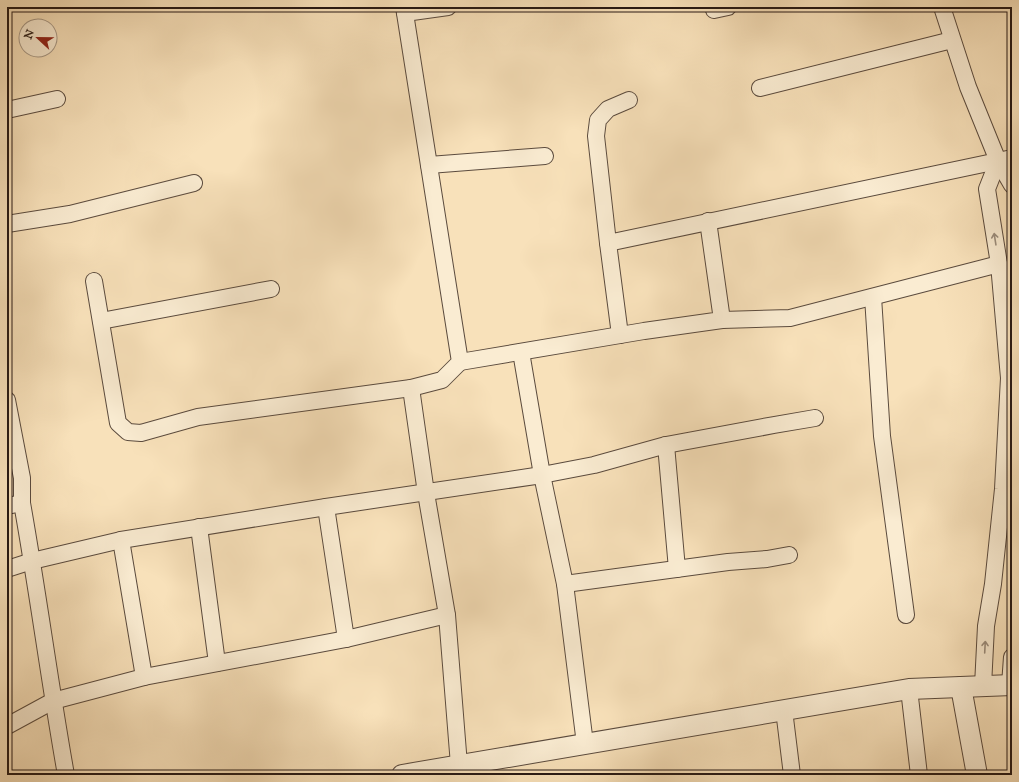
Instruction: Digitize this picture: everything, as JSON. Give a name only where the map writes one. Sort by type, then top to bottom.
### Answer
[{"type":"street","points":[[448,7],[405,10],[460,362]]},
{"type":"street","points":[[942,7],[968,87],[1005,160],[1012,185]]},
{"type":"street","points":[[760,88],[952,40]]},
{"type":"street","points":[[7,110],[57,99]]},
{"type":"street","points":[[620,335],[596,136],[598,120],[608,109],[629,100]]},
{"type":"street","points":[[429,165],[545,156]]},
{"type":"street","points":[[608,243],[1005,160]]},
{"type":"street","points":[[983,686],[986,626],[993,584],[1003,489],[1009,378],[1000,264],[988,190],[1005,160]]},
{"type":"street","points":[[7,224],[70,214],[194,183]]},
{"type":"street","points":[[708,221],[722,320]]},
{"type":"street","points":[[94,281],[118,423],[128,432],[141,433],[198,417],[411,388],[442,380],[460,362],[620,335],[722,320],[790,318],[1000,264]]},
{"type":"street","points":[[100,321],[271,289]]},
{"type":"street","points":[[873,297],[882,436],[906,615]]},
{"type":"street","points":[[521,352],[542,475],[565,584],[585,744]]},
{"type":"street","points":[[411,388],[446,615],[459,765]]},
{"type":"street","points":[[7,400],[22,478],[14,504],[32,561],[53,701],[66,775]]},
{"type":"street","points":[[7,569],[32,561],[121,540],[326,507],[542,475],[594,465],[666,445],[814,418]]},
{"type":"street","points":[[666,445],[677,569]]},
{"type":"street","points":[[326,507],[346,639]]},
{"type":"street","points":[[199,527],[217,663]]},
{"type":"street","points":[[121,540],[144,677]]},
{"type":"street","points":[[565,584],[789,555]]},
{"type":"street","points":[[7,726],[53,701],[144,677],[346,639],[446,615]]},
{"type":"street","points":[[414,774],[459,765],[909,689],[1011,685],[1012,658]]},
{"type":"street","points":[[961,687],[977,775]]},
{"type":"street","points":[[909,689],[919,775]]},
{"type":"street","points":[[784,710],[792,775]]}]
